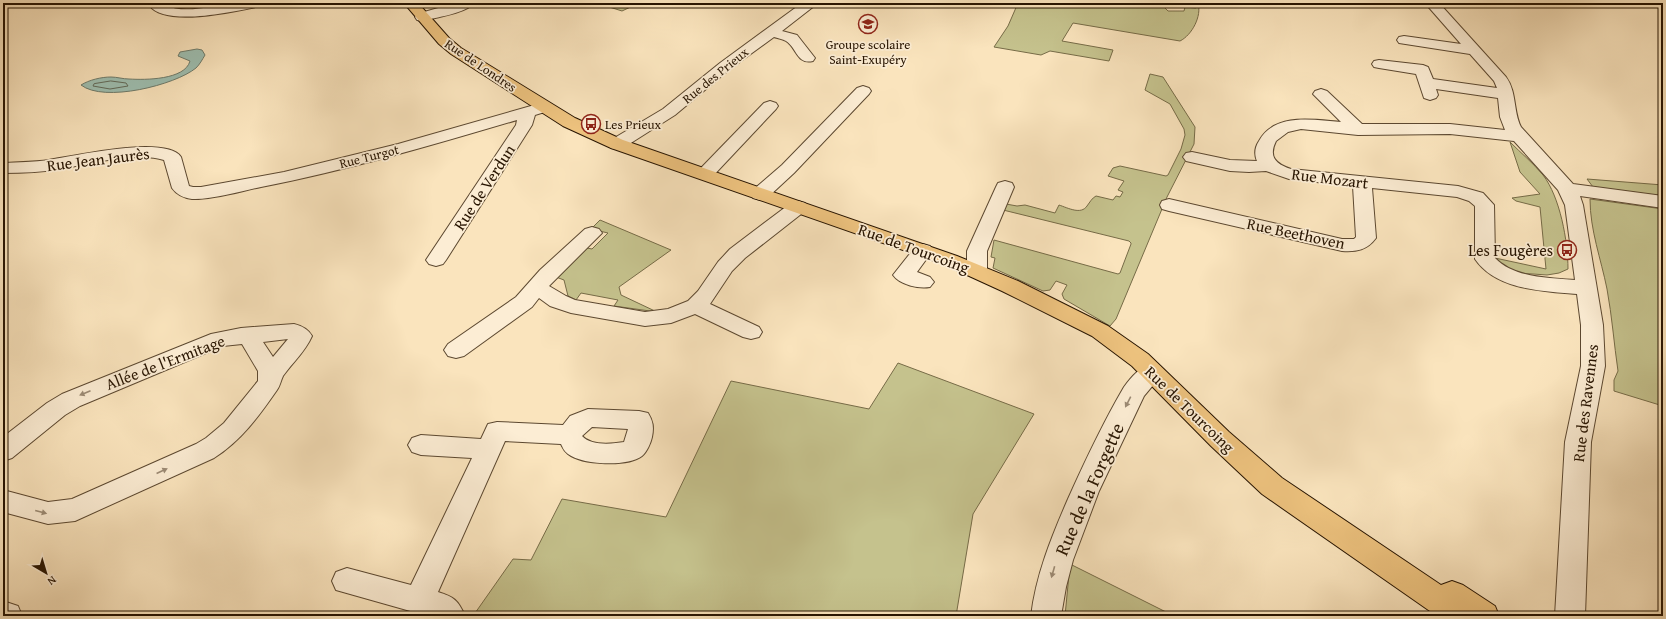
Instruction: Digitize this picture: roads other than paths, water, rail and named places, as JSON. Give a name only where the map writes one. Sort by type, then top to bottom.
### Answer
[{"type":"main road","name":"Rue de Londres","points":[[410,3],[444,41],[456,51],[545,107]]},
{"type":"main road","name":"Rue de Tourcoing","points":[[545,107],[569,122],[617,144],[923,250],[977,271],[1100,331],[1128,350],[1256,472],[1296,503],[1462,616]]},
{"type":"main road","name":"Rue de Tourcoing","points":[[1242,459],[1288,491],[1484,616]]},
{"type":"street","points":[[159,3],[157,6],[160,8],[174,12],[185,12],[212,10],[255,3]]},
{"type":"street","points":[[422,17],[456,8],[467,3]]},
{"type":"street","name":"Rue des Prieux","points":[[617,144],[669,112],[725,66],[811,3]]},
{"type":"street","name":"Rue des Ravennes","points":[[1432,3],[1501,80],[1505,88],[1508,119],[1518,136],[1548,166],[1567,189],[1574,205],[1587,288],[1594,353],[1591,379],[1578,442],[1570,616]]},
{"type":"street","points":[[772,32],[792,38],[808,58]]},
{"type":"street","points":[[1404,40],[1474,50]]},
{"type":"street","points":[[1379,64],[1423,70],[1428,90],[1506,94]]},
{"type":"street","points":[[760,194],[788,169],[863,91]]},
{"type":"street","points":[[1321,94],[1358,130]]},
{"type":"street","points":[[705,174],[770,106]]},
{"type":"street","name":"Rue Turgot","points":[[191,193],[213,191],[249,184],[359,159],[403,148],[545,107]]},
{"type":"street","name":"Rue de Verdun","points":[[436,260],[524,125],[527,116],[524,112]]},
{"type":"street","name":"Rue Mozart","points":[[1518,136],[1437,128],[1358,130],[1311,124],[1292,125],[1283,128],[1270,137],[1264,148],[1265,160],[1269,165],[1280,171],[1301,176],[1458,192],[1476,198],[1485,205],[1485,259],[1488,265],[1495,271],[1515,278],[1587,288]]},
{"type":"street","name":"Rue Jean Jaurès","points":[[3,168],[47,166],[138,152],[163,153],[172,157],[181,188],[191,193]]},
{"type":"street","points":[[1192,157],[1243,168],[1256,168],[1269,165]]},
{"type":"street","name":"Rue Beethoven","points":[[1169,205],[1342,245],[1357,245],[1363,242],[1366,238],[1362,183]]},
{"type":"street","points":[[977,271],[977,252],[992,227],[1005,187]]},
{"type":"street","points":[[1567,189],[1663,202]]},
{"type":"street","points":[[537,287],[558,301],[571,306],[645,319],[671,316],[696,306],[705,297],[718,275],[733,258],[798,207]]},
{"type":"street","points":[[456,350],[524,302],[537,287],[592,233]]},
{"type":"street","points":[[923,250],[904,275],[923,282]]},
{"type":"street","points":[[696,306],[751,332]]},
{"type":"street","points":[[3,501],[48,514],[75,510],[205,451],[217,444],[228,434],[268,383],[271,375],[296,345],[301,336],[294,331],[235,337]]},
{"type":"street","name":"Allée de l'Ermitage","points":[[3,451],[56,409],[71,400],[210,342],[235,337],[246,338],[252,342],[271,375]]},
{"type":"street","name":"Rue de la Forgette","points":[[1046,616],[1048,591],[1056,562],[1094,470],[1138,384],[1152,372]]},
{"type":"street","points":[[422,592],[497,431],[569,435]]},
{"type":"street","points":[[421,445],[488,449]]},
{"type":"street","points":[[347,581],[422,592],[443,607],[450,616]]},
{"type":"water","points":[[197,49],[202,50],[205,55],[196,68],[186,74],[156,86],[139,90],[106,92],[92,90],[81,85],[91,80],[113,77],[127,79],[164,78],[181,72],[187,67],[190,61],[178,56],[180,52]]},
{"type":"place","name":"Groupe scolaire Saint-Exupéry","points":[[868,24]]},
{"type":"place","name":"Les Prieux","points":[[591,124]]},
{"type":"place","name":"Les Fougères","points":[[1567,250]]}]
